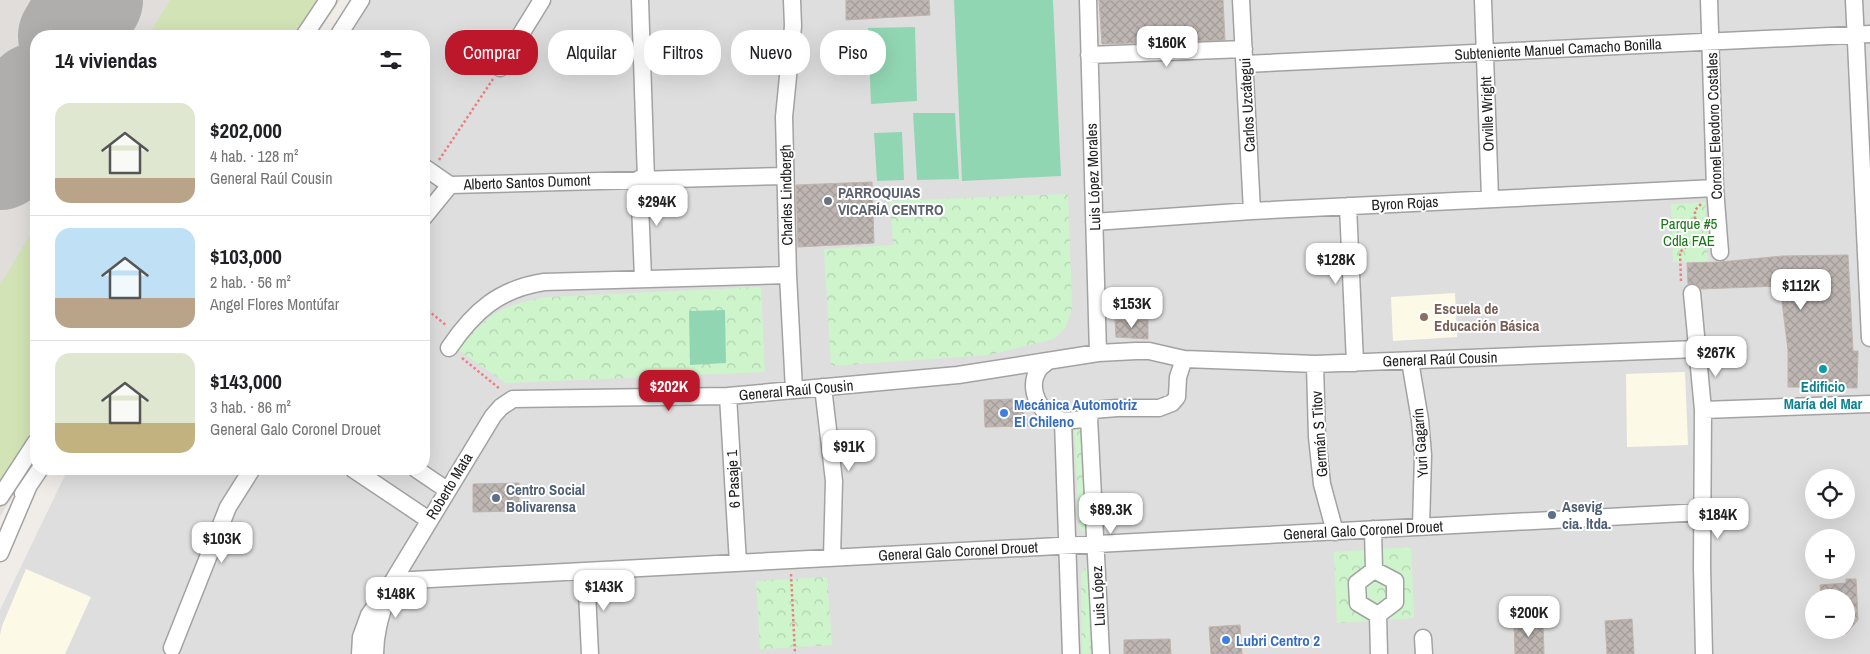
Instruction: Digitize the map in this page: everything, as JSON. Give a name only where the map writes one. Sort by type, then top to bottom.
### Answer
[{"type":"street","points":[[308,30],[328,0]]},
{"type":"street","points":[[342,30],[361,0]]},
{"type":"street","points":[[523,30],[542,0]]},
{"type":"street","points":[[640,0],[643,278]]},
{"type":"street","name":"Charles Lindbergh","points":[[792,0],[792,26],[784,118],[788,275],[794,390]]},
{"type":"street","name":"Luis López Morales","points":[[1088,0],[1098,353]]},
{"type":"street","name":"Carlos Uzcátegui","points":[[1241,0],[1252,211]]},
{"type":"street","name":"Orville Wright","points":[[1483,0],[1490,198]]},
{"type":"street","name":"Coronel Eleodoro Costales","points":[[1709,0],[1720,252]]},
{"type":"street","points":[[1854,0],[1863,34],[1870,338]]},
{"type":"street","name":"Subteniente Manuel Camacho Bonilla","points":[[1089,55],[1245,57],[1484,52],[1863,34]]},
{"type":"street","name":"Alberto Santos Dumont","points":[[430,170],[450,185],[785,176]]},
{"type":"street","points":[[430,210],[450,185]]},
{"type":"street","name":"Byron Rojas","points":[[1094,222],[1252,211],[1716,188]]},
{"type":"street","points":[[1348,206],[1355,362]]},
{"type":"street","points":[[453,342],[475,315],[492,301],[529,284],[643,278],[788,275]]},
{"type":"street","points":[[1692,292],[1704,410],[1702,567],[1704,654]]},
{"type":"street","name":"General Raúl Cousin","points":[[513,399],[728,396],[958,375],[1098,353],[1149,351],[1184,359],[1315,364],[1697,349]]},
{"type":"street","points":[[1048,361],[1039,370],[1034,390],[1038,401],[1046,411],[1052,417],[1063,421],[1089,418],[1094,410],[1159,408],[1172,403],[1177,397],[1178,377],[1184,359]]},
{"type":"street","name":"Yuri Gagarín","points":[[1410,360],[1420,420],[1423,455],[1422,527]]},
{"type":"street","name":"Germán S Titov","points":[[1315,364],[1316,437],[1322,484],[1335,532]]},
{"type":"street","points":[[823,387],[834,481],[832,558]]},
{"type":"street","name":"6 Pasaje 1","points":[[728,396],[738,563]]},
{"type":"street","name":"Roberto Mata","points":[[360,654],[361,637],[368,615],[393,581],[493,416],[501,407],[513,399]]},
{"type":"street","points":[[1704,410],[1870,404]]},
{"type":"street","name":"Luis López","points":[[1089,418],[1101,654]]},
{"type":"street","name":"Luis López","points":[[1063,421],[1071,654]]},
{"type":"street","points":[[0,497],[30,451]]},
{"type":"street","points":[[0,531],[36,475]]},
{"type":"street","points":[[172,648],[228,507],[248,475]]},
{"type":"street","points":[[362,475],[429,520]]},
{"type":"street","points":[[425,475],[447,490]]},
{"type":"street","points":[[0,553],[29,485]]},
{"type":"street","name":"General Galo Coronel Drouet","points":[[393,581],[1703,512]]},
{"type":"street","points":[[1373,530],[1374,570]]},
{"type":"street","points":[[1374,570],[1357,582],[1358,603],[1378,615]]},
{"type":"street","points":[[1374,570],[1395,581],[1395,602],[1378,615]]},
{"type":"street","points":[[586,571],[590,654]]},
{"type":"street","name":"Roberto Mata","points":[[375,654],[377,626],[393,581]]},
{"type":"street","points":[[1378,615],[1379,654]]},
{"type":"path","points":[[430,166],[495,75]]},
{"type":"path","points":[[1692,292],[1681,289],[1680,252],[1686,245],[1692,241],[1697,241],[1702,236],[1702,228],[1695,220],[1695,210],[1705,202],[1716,188]]},
{"type":"path","points":[[430,314],[453,342],[513,399]]},
{"type":"path","points":[[790,560],[795,654]]},
{"type":"shaded area","points":[[0,0],[340,0],[320,30],[30,30],[30,469],[0,516]]},
{"type":"shaded area","points":[[352,0],[1870,0],[1870,654],[0,654],[0,610],[65,475],[430,475],[430,30],[332,30]]},
{"type":"shaded area","name":"Escuela de Educación Básica","points":[[1455,293],[1457,337],[1393,341],[1391,297]]},
{"type":"shaded area","points":[[1685,372],[1688,445],[1627,447],[1626,374]]},
{"type":"shaded area","points":[[26,569],[91,597],[65,654],[0,654],[2,626]]},
{"type":"green space","points":[[170,0],[317,0],[297,30],[152,30]]},
{"type":"green space","points":[[954,0],[1053,0],[1061,176],[962,181]]},
{"type":"green space","points":[[915,27],[917,101],[871,104],[870,75],[886,75],[886,30],[868,30],[868,28]]},
{"type":"green space","points":[[913,113],[955,113],[959,179],[917,180]]},
{"type":"green space","points":[[902,132],[904,180],[877,181],[874,133]]},
{"type":"green space","points":[[1068,194],[1072,308],[1066,327],[1054,339],[989,355],[831,366],[824,249],[893,245],[890,201]]},
{"type":"green space","name":"Parque #5 Cdla FAE","points":[[1705,202],[1708,261],[1673,262],[1671,204]]},
{"type":"green space","points":[[30,235],[30,439],[0,485],[0,285]]},
{"type":"green space","points":[[761,287],[765,372],[506,383],[458,350],[487,319],[508,307],[533,300],[548,297]]},
{"type":"green space","points":[[725,310],[726,363],[690,365],[689,311]]},
{"type":"green space","points":[[1080,422],[1087,529],[1083,532],[1079,527],[1074,423]]},
{"type":"green space","points":[[1411,547],[1414,618],[1337,623],[1334,552]]},
{"type":"green space","points":[[1085,568],[1088,568],[1089,574],[1091,654],[1082,654],[1081,574]]},
{"type":"green space","points":[[827,577],[832,645],[760,649],[756,581]]},
{"type":"building","points":[[846,0],[929,0],[930,15],[846,20]]},
{"type":"building","points":[[1099,0],[1223,0],[1225,40],[1102,44]]},
{"type":"building","points":[[872,182],[874,243],[798,247],[796,185]]},
{"type":"building","points":[[1848,255],[1853,351],[1858,351],[1857,388],[1788,387],[1788,350],[1780,286],[1701,289],[1696,284],[1688,284],[1687,263],[1782,256]]},
{"type":"building","points":[[1115,320],[1148,320],[1148,339],[1116,337]]},
{"type":"building","name":"Mecánica Automotriz El Chileno","points":[[1014,399],[1032,426],[985,427],[984,400]]},
{"type":"building","name":"Centro Social Bolivarensa","points":[[519,483],[519,511],[473,512],[473,484]]},
{"type":"building","points":[[1846,579],[1856,579],[1858,620],[1855,624],[1855,589],[1820,589],[1820,585],[1846,583]]},
{"type":"building","points":[[1632,619],[1634,654],[1607,654],[1605,621]]},
{"type":"building","points":[[1543,621],[1544,654],[1515,654],[1514,622]]},
{"type":"building","name":"Lubri Centro 2","points":[[1240,625],[1242,654],[1211,654],[1209,627]]},
{"type":"building","points":[[1170,639],[1171,654],[1124,654],[1124,640]]},
{"type":"runway","points":[[74,30],[91,0]]},
{"type":"runway","points":[[0,158],[30,106]]},
{"type":"place","name":"PARROQUIAS VICARÍA CENTRO","points":[[828,201]]},
{"type":"place","name":"Escuela de Educación Básica","points":[[1424,317]]},
{"type":"place","name":"Edificio María del Mar","points":[[1823,369]]},
{"type":"place","name":"Mecánica Automotriz El Chileno","points":[[1004,413]]},
{"type":"place","name":"Centro Social Bolivarensa","points":[[496,498]]},
{"type":"place","name":"Asevig cia. ltda.","points":[[1552,515]]},
{"type":"place","name":"Lubri Centro 2","points":[[1226,640]]}]
